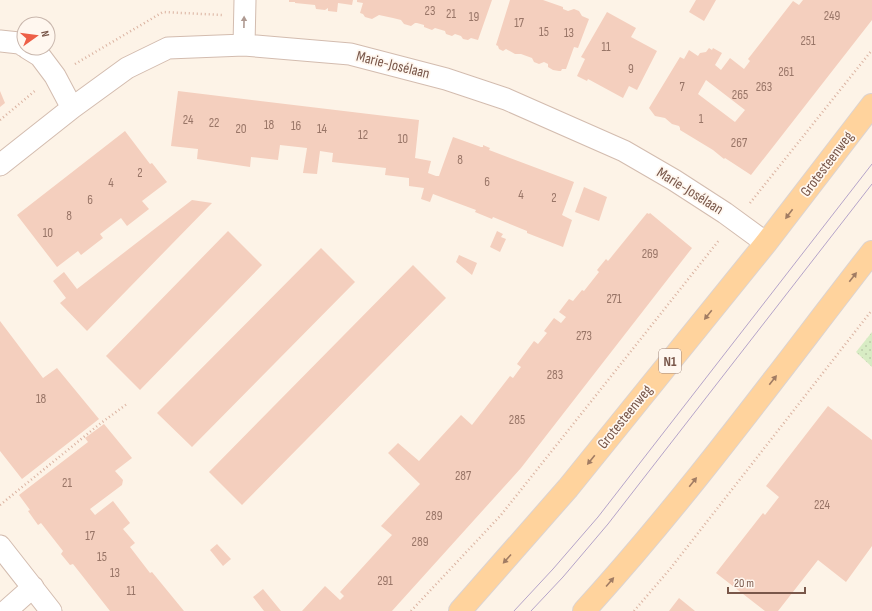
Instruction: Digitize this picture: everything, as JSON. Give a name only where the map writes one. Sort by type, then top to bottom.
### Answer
[{"type":"main road","name":"Grotesteenweg","points":[[460,611],[568,488],[766,243],[872,105]]},
{"type":"main road","points":[[584,611],[641,547],[683,496],[872,252]]},
{"type":"street","points":[[244,45],[245,0]]},
{"type":"street","points":[[0,41],[16,43]]},
{"type":"street","name":"Marie-Josélaan","points":[[0,165],[72,108],[127,68],[168,48],[244,45],[350,54],[446,79],[506,99],[624,151],[674,180],[735,220],[766,243]]},
{"type":"street","points":[[40,56],[55,76],[72,108]]},
{"type":"street","points":[[0,546],[51,611]]},
{"type":"street","points":[[6,611],[33,588]]},
{"type":"path","points":[[411,611],[501,515],[872,50]]},
{"type":"path","points":[[634,611],[670,569],[872,310]]},
{"type":"path","points":[[0,505],[101,423],[127,404]]},
{"type":"green space","points":[[872,332],[872,367],[856,352]]},
{"type":"building","points":[[289,0],[353,0],[352,5],[338,3],[337,12],[328,11],[328,8],[325,10],[316,9],[315,5],[289,2]]},
{"type":"building","points":[[357,0],[492,0],[478,40],[471,38],[468,40],[455,34],[452,36],[446,34],[445,31],[435,28],[432,30],[417,23],[411,26],[404,24],[401,20],[379,15],[372,19],[365,17],[360,13],[363,3],[357,2]]},
{"type":"building","points":[[510,0],[543,0],[563,7],[563,9],[568,11],[574,9],[579,11],[582,16],[589,19],[578,48],[574,47],[566,69],[562,69],[561,71],[553,70],[544,62],[539,64],[534,62],[532,58],[521,54],[515,54],[506,49],[503,51],[499,49],[496,45]]},
{"type":"building","points":[[696,0],[716,0],[704,21],[689,12]]},
{"type":"building","points":[[803,0],[872,0],[872,20],[751,175],[680,130],[679,126],[672,124],[665,118],[655,116],[649,108],[680,57],[684,59],[689,50],[698,56],[700,53],[706,52],[709,48],[712,50],[713,48],[722,53],[715,65],[721,70],[730,58],[744,69],[750,61],[748,59],[793,1],[799,5]],"holes":[[[706,80],[745,110],[735,122],[698,94]]]},
{"type":"building","points":[[607,12],[636,28],[631,37],[657,51],[637,90],[629,86],[623,98],[588,79],[587,81],[577,76],[585,59],[581,57]]},
{"type":"building","points":[[0,91],[5,103],[0,107]]},
{"type":"building","points":[[178,91],[419,120],[415,158],[431,161],[428,173],[436,176],[439,176],[453,137],[481,147],[483,147],[483,145],[490,148],[489,150],[574,182],[562,215],[572,220],[563,247],[527,233],[527,231],[493,217],[492,219],[475,212],[476,210],[433,194],[430,202],[421,199],[424,188],[409,186],[409,178],[385,175],[386,168],[332,162],[333,153],[320,151],[317,174],[303,173],[307,148],[280,145],[278,160],[251,157],[250,167],[197,159],[198,149],[171,146]]},
{"type":"building","points":[[125,131],[150,164],[152,163],[167,182],[142,201],[149,209],[127,226],[121,218],[100,234],[103,238],[81,255],[78,251],[57,267],[17,215]]},
{"type":"building","points":[[584,187],[607,197],[599,221],[575,212]]},
{"type":"building","points":[[192,200],[212,203],[87,331],[60,303],[66,298],[53,281],[64,272],[77,289]]},
{"type":"building","points":[[647,213],[650,213],[692,248],[521,468],[392,611],[302,611],[325,586],[340,600],[344,596],[340,592],[392,535],[381,526],[420,484],[388,453],[398,443],[419,461],[461,415],[472,425],[510,376],[513,378],[521,367],[517,364],[534,341],[538,344],[547,333],[544,331],[554,318],[561,323],[566,317],[559,312],[569,299],[573,301],[582,290],[584,291],[599,272],[597,270],[606,259],[608,261]]},
{"type":"building","points":[[228,231],[262,265],[140,390],[106,356]]},
{"type":"building","points":[[497,231],[503,234],[501,237],[506,239],[500,252],[490,247]]},
{"type":"building","points":[[321,248],[355,282],[192,447],[157,413]]},
{"type":"building","points":[[459,255],[477,263],[472,275],[456,262]]},
{"type":"building","points":[[413,265],[446,298],[242,505],[209,472]]},
{"type":"building","points":[[0,321],[43,378],[57,368],[99,419],[22,479],[0,451]]},
{"type":"building","points":[[828,406],[872,440],[872,546],[846,582],[818,560],[778,611],[765,611],[716,573],[763,513],[765,515],[779,497],[766,486]]},
{"type":"building","points":[[104,424],[132,458],[115,471],[123,480],[122,485],[90,509],[95,515],[113,501],[130,523],[123,529],[135,543],[130,547],[150,573],[152,572],[184,611],[110,611],[73,564],[70,565],[61,554],[63,551],[41,523],[38,525],[28,511],[30,510],[19,495],[88,442],[85,438]]},
{"type":"building","points":[[217,544],[231,559],[223,566],[210,550]]},
{"type":"building","points":[[263,589],[281,611],[264,611],[253,597]]},
{"type":"building","points":[[679,598],[695,611],[669,611]]},
{"type":"tram line","points":[[514,611],[598,517],[872,164]]},
{"type":"tram line","points":[[531,611],[563,577],[608,524],[872,184]]}]
